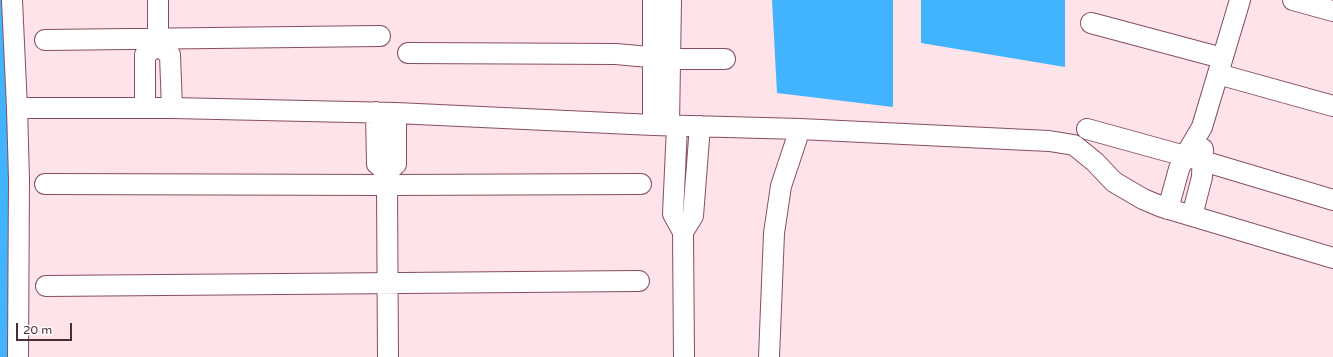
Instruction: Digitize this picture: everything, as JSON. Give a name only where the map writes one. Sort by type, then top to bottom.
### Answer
[{"type":"street","points":[[12,0],[19,179],[18,357]]},
{"type":"street","points":[[158,0],[158,42],[170,55],[172,108]]},
{"type":"street","points":[[653,0],[662,58],[673,214],[683,232],[684,357]]},
{"type":"street","points":[[662,58],[672,0]]},
{"type":"street","points":[[1168,209],[1179,169],[1202,127],[1240,0]]},
{"type":"street","points":[[1293,0],[1333,11]]},
{"type":"street","points":[[1092,23],[1333,106]]},
{"type":"street","points":[[45,40],[158,42],[380,36]]},
{"type":"street","points":[[145,108],[145,55],[158,42]]},
{"type":"street","points":[[408,53],[616,54],[662,58],[725,59]]},
{"type":"street","points":[[17,108],[172,108],[376,112],[666,125],[800,129],[1049,141],[1074,145],[1095,162],[1114,182],[1143,199],[1168,209],[1333,258]]},
{"type":"street","points":[[376,112],[377,164],[387,179]]},
{"type":"street","points":[[388,357],[387,179],[396,164],[396,113]]},
{"type":"street","points":[[683,232],[693,216],[700,126]]},
{"type":"street","points":[[1192,216],[1202,177],[1204,161],[1202,127]]},
{"type":"street","points":[[769,357],[776,225],[781,186],[800,129]]},
{"type":"street","points":[[1087,129],[1204,161],[1333,200]]},
{"type":"street","points":[[45,184],[387,179],[641,184]]},
{"type":"street","points":[[46,286],[639,281]]},
{"type":"water","points":[[0,0],[7,0],[13,357],[0,357]]},
{"type":"water","points":[[772,0],[893,0],[893,107],[777,93]]},
{"type":"water","points":[[921,0],[1065,0],[1065,67],[921,43]]}]
